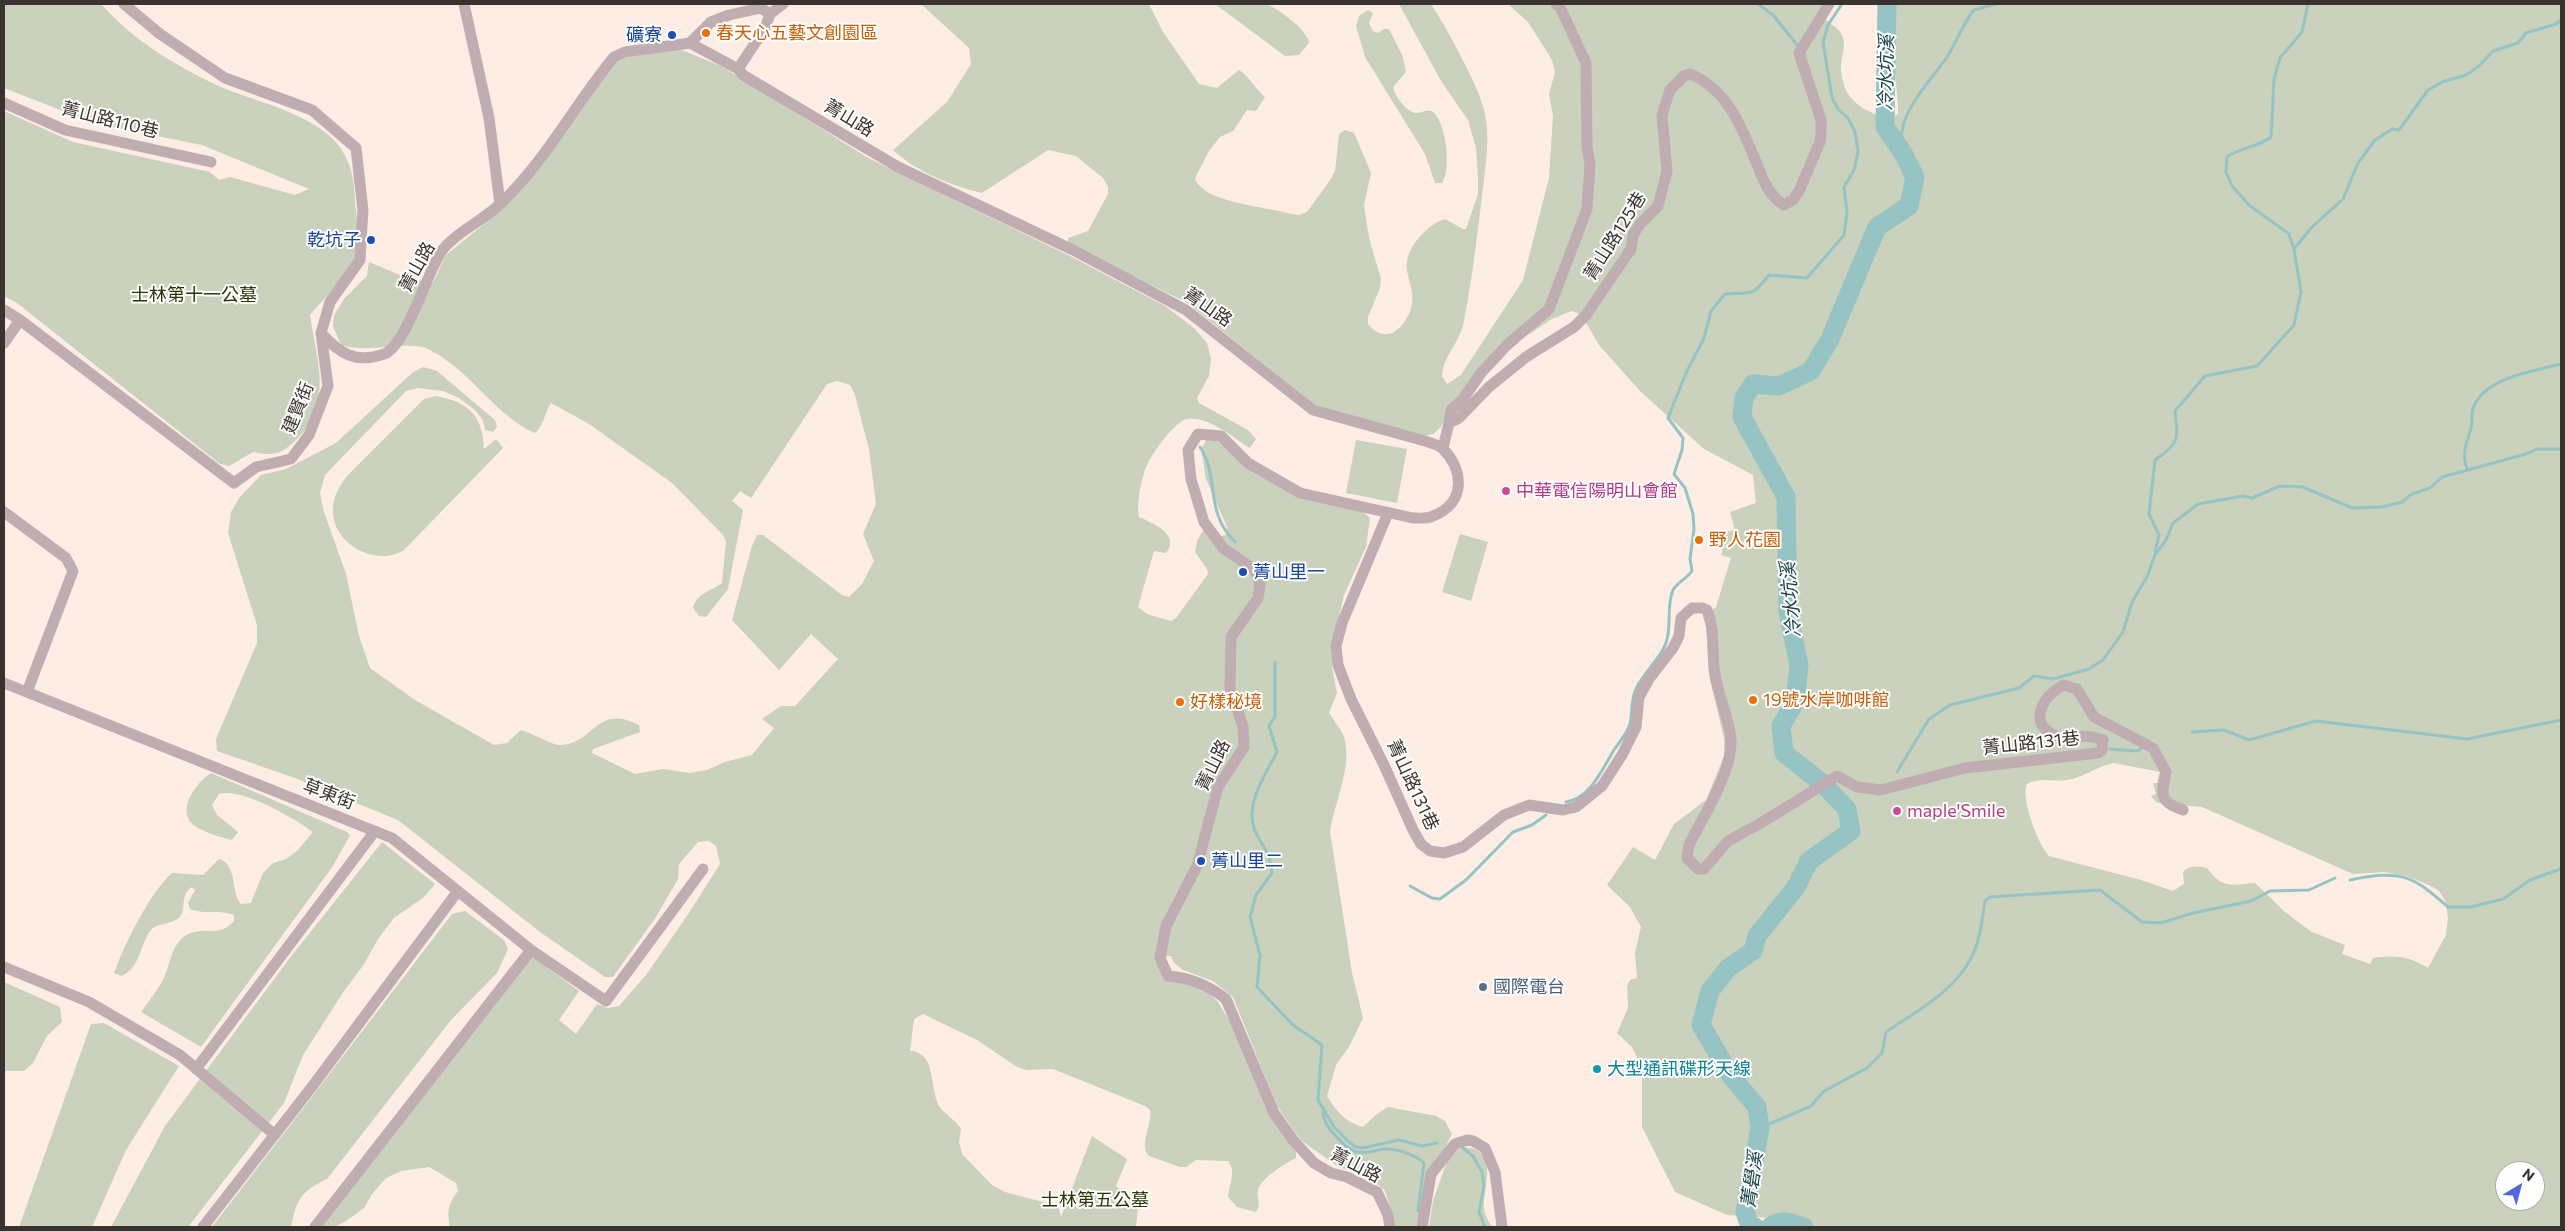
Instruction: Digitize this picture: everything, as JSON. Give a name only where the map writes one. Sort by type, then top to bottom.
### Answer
[{"type":"street","points":[[464,4],[489,118],[500,204]]},
{"type":"street","points":[[738,69],[764,28],[770,14],[783,4]]},
{"type":"street","points":[[1443,448],[1451,410],[1463,399],[1481,373],[1507,345],[1549,309],[1587,209],[1590,164],[1587,147],[1586,63],[1560,7],[1556,4]]},
{"type":"street","name":"菁山路125巷","points":[[1449,423],[1459,418],[1479,396],[1526,357],[1574,327],[1586,315],[1631,249],[1633,235],[1658,206],[1667,171],[1662,116],[1670,90],[1684,76],[1690,74],[1702,79],[1720,93],[1734,114],[1774,200],[1784,205],[1793,200],[1811,167],[1820,142],[1821,132],[1821,120],[1799,53],[1829,4]]},
{"type":"street","points":[[129,5],[160,34],[226,78],[312,110],[356,148],[363,210],[360,260],[330,302],[321,333]]},
{"type":"street","points":[[690,43],[710,22],[729,15],[761,8],[770,14]]},
{"type":"street","name":"菁山路","points":[[321,333],[336,350],[361,358],[386,353],[403,332],[442,251],[500,204],[558,135],[614,57],[625,52],[690,43],[738,69],[742,75],[898,167],[1073,250],[1186,310],[1314,410],[1425,441],[1443,448],[1458,472],[1458,493],[1449,507],[1432,517],[1413,518],[1300,493],[1248,464],[1221,436],[1198,434],[1188,450],[1191,479],[1204,522],[1223,548],[1242,559],[1255,570],[1260,586],[1258,598],[1231,637],[1230,689],[1243,726],[1244,747],[1218,787],[1197,866],[1166,926],[1160,958],[1168,976],[1187,978],[1212,988],[1226,999],[1274,1113],[1293,1140],[1314,1163],[1331,1173],[1377,1192],[1388,1215],[1390,1227]]},
{"type":"street","name":"菁山路110巷","points":[[4,103],[65,130],[211,162]]},
{"type":"street","points":[[4,310],[20,320],[4,343]]},
{"type":"street","name":"建賢街","points":[[20,320],[234,482],[256,467],[292,459],[309,435],[328,386],[321,333]]},
{"type":"street","points":[[4,512],[66,558],[73,571],[26,692]]},
{"type":"street","name":"菁山路131巷","points":[[1388,513],[1342,623],[1336,646],[1338,665],[1350,699],[1384,765],[1413,830],[1421,844],[1430,851],[1444,853],[1463,847],[1504,815],[1529,805],[1563,810],[1576,806],[1602,786],[1622,755],[1636,727],[1639,697],[1673,648],[1679,636],[1682,618],[1687,611],[1696,607],[1707,610],[1714,631],[1713,663],[1731,740],[1730,757],[1723,776],[1689,845],[1687,858],[1698,869],[1704,869],[1728,841],[1761,824],[1813,789],[1837,776],[1857,787],[1881,790],[1965,768],[2098,753],[2102,750],[2103,740],[2090,736],[2068,739],[2055,737],[2043,727],[2039,718],[2042,706],[2049,694],[2063,685],[2077,689],[2094,717],[2153,748],[2166,772],[2162,792],[2164,800],[2171,806],[2183,810]]},
{"type":"street","name":"草東街","points":[[4,683],[197,762],[392,838],[531,950],[606,1002],[703,869]]},
{"type":"street","points":[[196,1069],[375,831]]},
{"type":"street","points":[[203,1227],[458,891]]},
{"type":"street","points":[[316,1227],[531,950]]},
{"type":"street","points":[[4,967],[89,1002],[180,1055],[274,1135]]},
{"type":"street","points":[[1422,1227],[1431,1174],[1455,1144],[1467,1140],[1473,1141],[1485,1148],[1496,1172],[1502,1227]]},
{"type":"green space","points":[[1253,2],[1270,6],[1284,14],[1298,26],[1308,38],[1309,43],[1299,55],[1285,56],[1215,4]]},
{"type":"green space","name":"士林第十一公墓","points":[[4,4],[101,4],[127,30],[172,61],[221,87],[274,106],[311,123],[326,133],[339,146],[348,162],[352,175],[358,244],[356,254],[346,273],[310,315],[319,366],[319,398],[315,413],[307,427],[285,449],[271,454],[253,452],[229,466],[220,464],[17,303],[4,296],[4,111],[73,142],[210,172],[219,180],[230,177],[295,195],[309,189],[202,145],[96,124],[4,88]]},
{"type":"green space","points":[[921,4],[1149,4],[1163,32],[1199,84],[1217,88],[1239,70],[1265,97],[1256,111],[1247,110],[1233,131],[1220,137],[1209,151],[1195,178],[1200,186],[1223,199],[1291,214],[1299,215],[1307,212],[1335,171],[1339,134],[1345,130],[1354,133],[1371,173],[1364,205],[1369,238],[1381,279],[1380,288],[1368,317],[1368,324],[1376,332],[1388,334],[1403,324],[1412,304],[1407,265],[1413,245],[1428,229],[1445,219],[1466,229],[1478,194],[1476,148],[1468,120],[1441,81],[1399,4],[1431,4],[1475,84],[1484,109],[1487,130],[1486,164],[1469,290],[1462,328],[1443,369],[1442,376],[1447,384],[1461,375],[1523,280],[1549,178],[1553,116],[1549,94],[1555,72],[1552,60],[1528,22],[1508,4],[1828,4],[1823,14],[1824,17],[1839,30],[1844,41],[1841,64],[1844,86],[1848,94],[1854,102],[1870,112],[1891,118],[1898,114],[1898,106],[1889,4],[2561,4],[2561,1227],[1816,1227],[1800,1220],[1727,1215],[1675,1192],[1642,1127],[1642,1067],[1632,1047],[1617,1033],[1628,1008],[1627,986],[1630,980],[1637,978],[1635,953],[1641,927],[1630,907],[1607,885],[1633,847],[1655,860],[1674,824],[1706,800],[1724,756],[1724,738],[1709,675],[1706,626],[1703,617],[1716,607],[1731,558],[1721,555],[1724,544],[1724,532],[1735,530],[1730,512],[1756,503],[1753,475],[1704,449],[1640,391],[1599,345],[1578,313],[1571,311],[1550,320],[1531,333],[1501,346],[1448,413],[1441,427],[1433,434],[1424,436],[1316,406],[1186,302],[1085,253],[1068,242],[1068,238],[1088,231],[1108,194],[1108,187],[1103,178],[1076,156],[1048,150],[982,193],[934,177],[902,158],[893,150],[947,102],[971,64],[969,48]],"holes":[[[2114,763],[2160,772],[2157,783],[2153,783],[2156,794],[2151,796],[2157,803],[2202,807],[2353,874],[2384,872],[2406,876],[2439,891],[2445,900],[2448,918],[2446,935],[2428,968],[2402,957],[2373,958],[2370,964],[2342,954],[2345,945],[2312,932],[2285,912],[2255,883],[2233,885],[2222,883],[2207,868],[2194,867],[2185,870],[2183,872],[2184,884],[2173,891],[2141,880],[2049,856],[2040,842],[2031,821],[2025,790],[2027,784],[2037,781],[2072,779]]]},
{"type":"green space","points":[[1368,10],[1373,13],[1369,23],[1373,31],[1378,33],[1384,29],[1389,29],[1403,57],[1406,72],[1393,87],[1396,95],[1408,110],[1416,113],[1432,111],[1441,124],[1447,157],[1447,167],[1442,183],[1435,183],[1425,154],[1365,57],[1356,26],[1359,16]]},
{"type":"green space","name":"士林第五公墓","points":[[679,49],[721,66],[870,159],[1070,256],[1165,306],[1194,328],[1207,343],[1211,359],[1209,376],[1197,398],[1199,403],[1248,430],[1256,439],[1250,448],[1213,424],[1196,419],[1188,419],[1170,431],[1153,455],[1146,467],[1141,485],[1138,505],[1139,517],[1163,530],[1168,535],[1170,547],[1166,553],[1154,551],[1138,607],[1147,614],[1171,621],[1176,618],[1208,574],[1207,569],[1195,552],[1197,541],[1204,529],[1213,527],[1221,536],[1226,535],[1227,527],[1206,479],[1201,449],[1207,439],[1215,440],[1225,445],[1256,472],[1361,510],[1370,518],[1366,547],[1344,595],[1332,646],[1332,667],[1337,693],[1329,713],[1345,740],[1346,763],[1330,831],[1352,973],[1363,1018],[1350,1045],[1336,1065],[1327,1096],[1342,1116],[1363,1127],[1388,1107],[1436,1116],[1445,1121],[1452,1134],[1422,1202],[1416,1227],[1396,1227],[1385,1191],[1374,1181],[1337,1166],[1302,1141],[1276,1104],[1233,997],[1213,981],[1183,970],[1173,962],[1171,956],[1167,956],[1161,971],[1205,989],[1218,1002],[1229,1020],[1273,1120],[1296,1152],[1296,1158],[1263,1181],[1258,1190],[1259,1206],[1256,1212],[1237,1207],[1228,1197],[1232,1169],[1228,1161],[1196,1160],[1186,1167],[1180,1167],[1149,1156],[1146,1151],[1145,1140],[1150,1122],[1150,1110],[1145,1106],[1053,1069],[1027,1070],[1017,1067],[977,1040],[923,1014],[914,1019],[910,1051],[925,1057],[931,1072],[939,1106],[961,1129],[959,1142],[962,1154],[992,1185],[1005,1192],[1058,1206],[1061,1217],[1092,1136],[1127,1159],[1116,1186],[1138,1206],[1136,1227],[450,1227],[449,1208],[458,1191],[456,1183],[429,1167],[401,1171],[386,1178],[372,1194],[364,1208],[334,1227],[320,1227],[529,958],[534,958],[579,991],[559,1020],[576,1034],[597,1004],[608,1008],[619,1006],[646,975],[720,864],[716,846],[709,841],[698,842],[679,864],[678,879],[656,917],[613,977],[605,977],[540,932],[398,820],[295,778],[217,751],[216,739],[257,643],[257,625],[228,533],[231,512],[239,498],[261,475],[286,469],[336,443],[412,373],[423,367],[437,371],[495,420],[497,427],[493,432],[485,430],[483,420],[475,410],[459,398],[443,391],[418,388],[406,391],[325,475],[320,493],[323,509],[346,574],[359,636],[370,668],[415,700],[494,745],[507,743],[521,730],[553,744],[572,743],[604,721],[625,719],[639,725],[640,732],[593,749],[592,753],[635,774],[663,769],[689,773],[707,770],[725,762],[752,755],[774,728],[762,719],[781,706],[795,706],[838,659],[811,634],[779,670],[732,620],[752,546],[757,535],[763,535],[842,595],[849,597],[862,584],[874,561],[863,534],[876,504],[869,449],[855,395],[850,385],[837,381],[827,384],[751,498],[740,491],[732,501],[743,510],[728,589],[706,617],[699,616],[693,608],[701,596],[722,583],[726,542],[723,535],[672,483],[589,424],[551,403],[540,427],[535,433],[521,426],[508,416],[457,369],[428,349],[410,346],[363,348],[341,345],[333,326],[334,315],[344,299],[367,276],[369,262],[407,278],[433,283],[445,256],[502,209],[615,63],[625,58]]},
{"type":"green space","points":[[436,396],[457,402],[472,412],[481,428],[484,449],[496,439],[503,448],[404,550],[393,555],[381,556],[368,554],[357,549],[339,532],[334,521],[333,504],[337,491],[346,477],[424,399]]},
{"type":"green space","points":[[1356,440],[1407,449],[1397,503],[1346,493]]},
{"type":"green space","points":[[1460,534],[1488,542],[1471,601],[1442,592]]},
{"type":"green space","points":[[211,773],[347,832],[350,835],[333,866],[201,1047],[141,1012],[163,980],[174,950],[180,940],[198,931],[222,930],[234,921],[234,915],[190,909],[188,903],[195,890],[192,887],[186,893],[181,915],[174,921],[157,926],[150,931],[133,967],[122,976],[114,973],[131,934],[146,906],[172,873],[203,875],[219,859],[229,867],[241,904],[251,903],[263,873],[273,863],[286,859],[298,850],[313,832],[267,805],[253,799],[229,793],[219,794],[212,805],[217,815],[238,832],[232,840],[196,827],[189,820],[187,807],[196,787]]},
{"type":"green space","points":[[382,842],[435,884],[424,897],[394,918],[378,939],[364,964],[342,994],[303,1055],[284,1103],[188,1227],[111,1227],[165,1126],[289,959]]},
{"type":"green space","points":[[465,911],[504,940],[508,949],[497,973],[451,1020],[327,1179],[311,1188],[301,1197],[295,1210],[291,1227],[212,1227],[452,914]]},
{"type":"green space","points":[[4,982],[60,1007],[62,1022],[47,1036],[33,1063],[24,1071],[4,1071]]},
{"type":"green space","points":[[104,1023],[179,1066],[126,1150],[92,1227],[19,1227],[91,1024]]},
{"type":"green space","points":[[1461,1147],[1474,1149],[1482,1155],[1486,1163],[1484,1204],[1486,1215],[1492,1227],[1429,1227],[1433,1201],[1447,1161]]},
{"type":"waterway","points":[[1758,4],[1773,15],[1798,46]]},
{"type":"waterway","points":[[1566,802],[1575,799],[1589,789],[1627,731],[1630,724],[1632,701],[1635,692],[1640,681],[1661,654],[1666,643],[1673,590],[1692,571],[1690,559],[1694,529],[1693,514],[1685,488],[1674,474],[1682,450],[1683,438],[1668,418],[1686,373],[1704,338],[1711,311],[1725,294],[1750,293],[1758,288],[1769,275],[1807,278],[1844,235],[1847,213],[1844,187],[1854,170],[1858,152],[1855,132],[1848,118],[1838,109],[1832,98],[1823,42],[1828,25],[1842,4]]},
{"type":"waterway","name":"冷水坑溪","points":[[1755,1227],[1749,1224],[1745,1212],[1760,1128],[1757,1107],[1731,1076],[1701,1025],[1710,991],[1728,968],[1753,951],[1757,936],[1796,887],[1809,861],[1851,831],[1847,809],[1822,783],[1784,753],[1781,726],[1795,702],[1799,665],[1788,612],[1786,497],[1742,417],[1744,398],[1753,384],[1779,386],[1811,371],[1830,339],[1877,227],[1909,206],[1915,177],[1903,153],[1885,127],[1887,4]]},
{"type":"waterway","points":[[1903,153],[1901,139],[1903,126],[1914,102],[1947,57],[1974,10],[1995,4]]},
{"type":"waterway","points":[[2294,249],[2289,234],[2249,205],[2232,186],[2226,172],[2227,157],[2237,151],[2266,141],[2271,137],[2274,79],[2280,58],[2302,32],[2308,4]]},
{"type":"waterway","points":[[2155,552],[2159,535],[2149,514],[2155,460],[2169,449],[2176,440],[2175,411],[2205,376],[2257,366],[2294,325],[2301,292],[2294,249],[2311,228],[2343,199],[2358,163],[2375,140],[2392,129],[2399,130],[2428,90],[2442,82],[2466,75],[2479,66],[2493,51],[2518,43],[2526,33],[2556,24],[2561,20]]},
{"type":"waterway","points":[[2467,469],[2465,448],[2472,425],[2473,408],[2479,397],[2499,382],[2511,377],[2561,364]]},
{"type":"waterway","points":[[1200,447],[1210,470],[1219,519],[1225,531],[1235,542]]},
{"type":"waterway","points":[[1897,772],[1929,719],[1950,705],[2019,688],[2034,676],[2053,679],[2089,669],[2103,660],[2123,632],[2132,602],[2147,577],[2155,555],[2166,540],[2173,523],[2198,504],[2243,496],[2252,498],[2280,486],[2303,487],[2352,508],[2382,507],[2402,502],[2412,494],[2430,488],[2442,477],[2526,454],[2537,449],[2561,449]]},
{"type":"waterway","points":[[1275,662],[1275,716],[1269,726],[1277,752],[1257,790],[1252,811],[1255,831],[1268,854],[1272,873],[1256,895],[1250,917],[1260,955],[1257,987],[1293,1025],[1322,1045],[1318,1100],[1334,1127],[1348,1141],[1356,1147],[1363,1148],[1399,1140],[1422,1146],[1437,1143]]},
{"type":"waterway","points":[[2192,732],[2224,730],[2249,740],[2316,721],[2467,739],[2561,720]]},
{"type":"waterway","points":[[2110,749],[2137,751],[2142,748]]},
{"type":"waterway","points":[[1410,886],[1432,898],[1440,899],[1466,880],[1513,832],[1532,825],[1546,815]]},
{"type":"waterway","points":[[2350,880],[2381,875],[2404,877],[2424,887],[2448,907],[2471,907],[2503,899],[2530,880],[2561,869]]},
{"type":"waterway","points":[[1760,1128],[1811,1106],[1824,1091],[1867,1068],[1882,1053],[1886,1032],[1947,989],[1966,967],[1976,948],[1985,901],[1990,897],[2100,890],[2142,922],[2161,923],[2193,913],[2251,901],[2270,891],[2309,890],[2335,878]]},
{"type":"waterway","points":[[1323,1110],[1329,1128],[1351,1150],[1362,1153],[1385,1149],[1395,1150],[1411,1155],[1424,1163],[1418,1211]]},
{"type":"waterway","points":[[1463,1148],[1473,1156],[1482,1172],[1484,1186],[1479,1212],[1485,1227]]},
{"type":"waterway","name":"菁礐溪","points":[[1770,1227],[1782,1222],[1804,1227]]},
{"type":"place","name":"春天心五藝文創園區","points":[[706,33]]},
{"type":"place","name":"礦寮","points":[[672,35]]},
{"type":"place","name":"乾坑子","points":[[371,240]]},
{"type":"place","name":"中華電信陽明山會館","points":[[1506,491]]},
{"type":"place","name":"野人花園","points":[[1699,540]]},
{"type":"place","name":"菁山里一","points":[[1243,572]]},
{"type":"place","name":"19號水岸咖啡館","points":[[1753,700]]},
{"type":"place","name":"好樣秘境","points":[[1180,702]]},
{"type":"place","name":"maple'Smile","points":[[1897,811]]},
{"type":"place","name":"菁山里二","points":[[1201,861]]},
{"type":"place","name":"國際電台","points":[[1483,987]]},
{"type":"place","name":"大型通訊碟形天線","points":[[1597,1069]]}]
